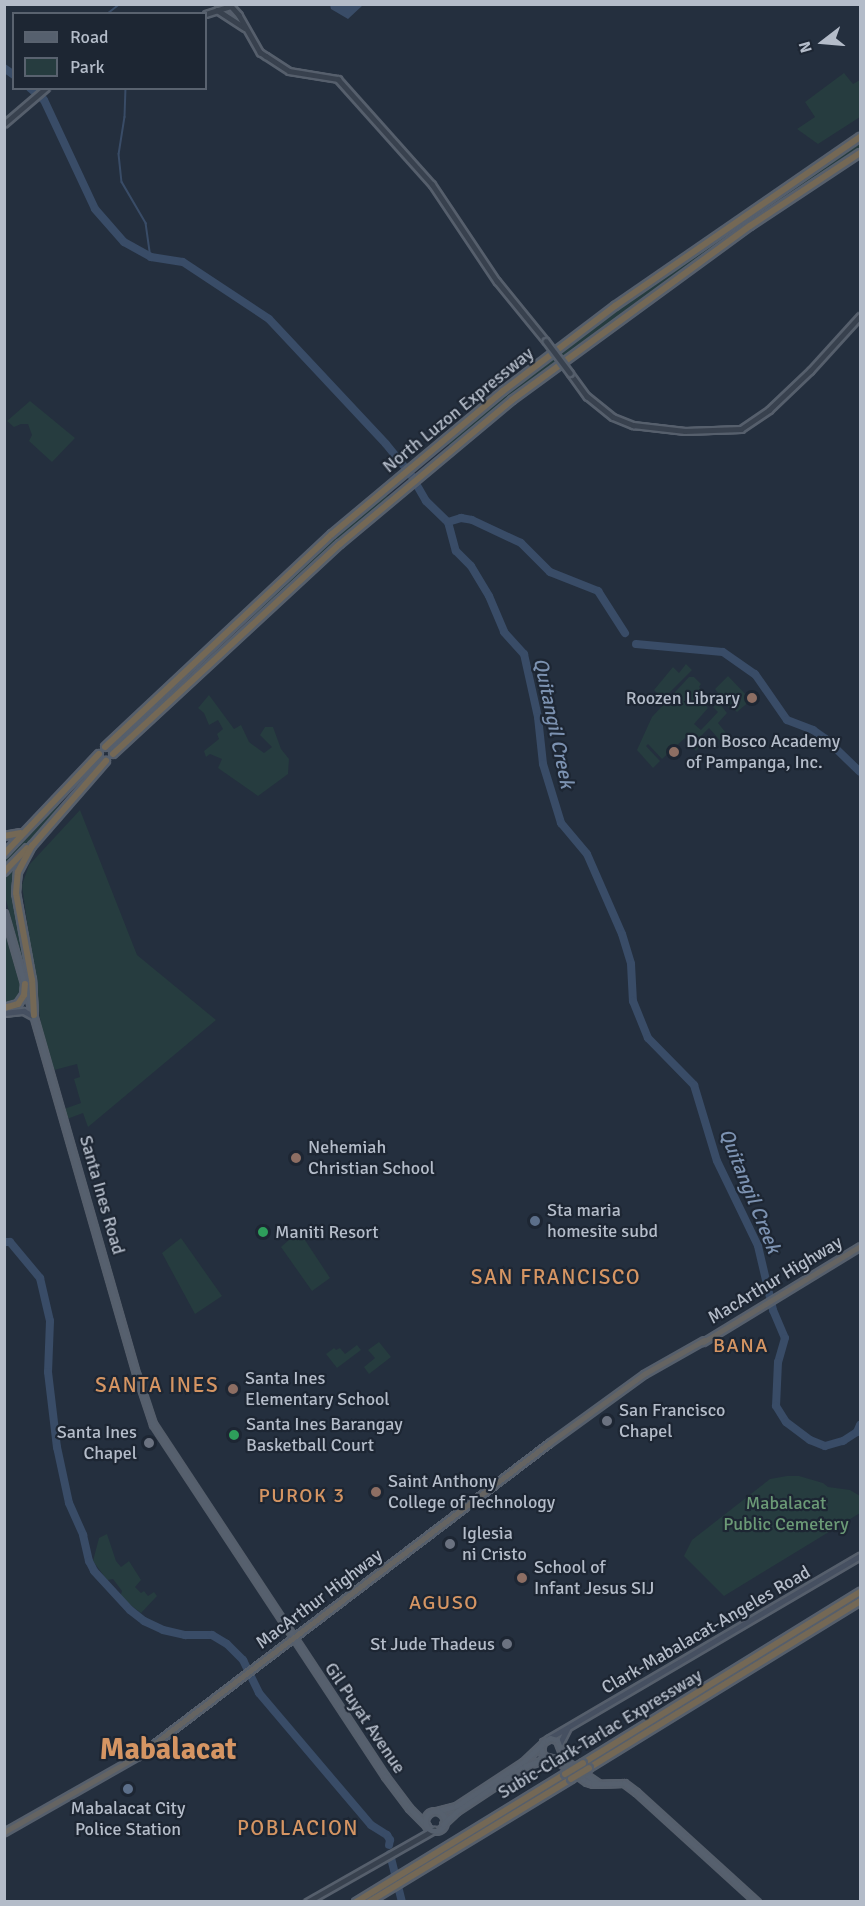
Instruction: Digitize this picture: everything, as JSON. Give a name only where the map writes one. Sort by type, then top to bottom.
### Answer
[{"type":"highway","name":"North Luzon Expressway","points":[[105,747],[242,616],[383,489],[444,439],[615,306],[744,215],[861,137]]},
{"type":"highway","name":"North Luzon Expressway","points":[[113,754],[251,624],[392,499],[512,400],[750,226],[861,153]]},
{"type":"highway","points":[[4,854],[99,754]]},
{"type":"highway","points":[[4,872],[106,761]]},
{"type":"highway","points":[[4,836],[15,836],[27,830]]},
{"type":"highway","points":[[34,1018],[33,989],[16,888],[24,859],[43,832]]},
{"type":"highway","points":[[4,1011],[18,1004],[24,995],[25,984]]},
{"type":"highway","name":"MacArthur Highway","points":[[4,1832],[138,1756],[452,1515],[643,1377],[861,1246]]},
{"type":"highway","name":"Subic-Clark-Tarlac Expressway","points":[[443,1852],[571,1779],[586,1765],[861,1592]]},
{"type":"highway","name":"Subic-Clark-Tarlac Expressway","points":[[356,1902],[378,1892],[565,1774],[586,1765],[861,1600]]},
{"type":"highway","name":"Subic-Clark-Tarlac Expressway","points":[[369,1902],[378,1892]]},
{"type":"main road","name":"Santa Ines Road","points":[[4,913],[137,1376],[155,1427],[292,1638]]},
{"type":"main road","points":[[4,1011],[24,1011],[34,1018]]},
{"type":"main road","name":"Clark-Mabalacat-Angeles Road","points":[[548,1738],[861,1556]]},
{"type":"main road","name":"Gil Puyat Avenue","points":[[292,1638],[385,1776],[427,1831]]},
{"type":"main road","points":[[555,1759],[567,1728]]},
{"type":"main road","points":[[414,1813],[428,1814],[456,1806],[523,1762],[548,1738],[555,1739],[561,1746],[565,1761],[598,1783]]},
{"type":"main road","points":[[542,1744],[541,1751],[547,1759]]},
{"type":"main road","points":[[428,1814],[425,1819],[427,1831],[443,1824],[457,1811],[525,1766],[547,1759],[555,1759],[589,1784],[624,1783],[630,1787],[758,1902]]},
{"type":"main road","points":[[437,1811],[443,1816],[443,1824]]},
{"type":"street","points":[[207,14],[225,7],[235,9],[260,52],[289,71],[338,79],[432,184],[497,281],[587,396],[613,417],[633,425],[685,431],[741,429],[769,410],[810,371],[861,316]]},
{"type":"street","points":[[217,9],[245,28]]},
{"type":"street","points":[[4,124],[44,90]]},
{"type":"street","points":[[307,1902],[427,1831]]},
{"type":"green space","points":[[844,73],[853,84],[860,80],[860,117],[818,144],[797,129],[815,117],[805,102]]},
{"type":"green space","points":[[860,141],[860,150],[744,227],[563,357],[559,352],[692,255]]},
{"type":"green space","points":[[554,355],[558,361],[451,448],[447,443]]},
{"type":"green space","points":[[30,401],[75,438],[52,462],[29,441],[32,435],[28,424],[14,427],[7,421]]},
{"type":"green space","points":[[386,494],[390,499],[273,601],[223,640],[274,590]]},
{"type":"green space","points":[[213,654],[214,657],[168,702],[153,711],[173,686]]},
{"type":"green space","points":[[686,664],[692,670],[663,699],[654,690],[673,667],[679,673]]},
{"type":"green space","points":[[728,676],[751,700],[737,712],[732,707],[730,709],[715,689]]},
{"type":"green space","points":[[689,677],[694,677],[701,684],[699,687],[708,697],[703,702],[708,708],[694,724],[701,730],[718,712],[713,707],[719,703],[727,713],[718,723],[730,738],[724,745],[709,728],[698,739],[702,744],[696,751],[685,738],[662,759],[648,744],[646,746],[660,761],[653,768],[637,750],[652,717]]},
{"type":"green space","points":[[209,695],[234,729],[241,725],[249,742],[264,753],[272,747],[260,735],[265,727],[273,727],[281,749],[289,759],[288,774],[258,796],[218,768],[222,759],[210,754],[206,757],[204,751],[219,739],[217,734],[223,729],[218,720],[209,725],[204,713],[198,708]]},
{"type":"green space","points":[[62,799],[51,820],[5,870],[4,858],[52,806]]},
{"type":"green space","points":[[80,810],[137,955],[216,1020],[88,1127],[83,1113],[67,1119],[64,1109],[81,1103],[74,1079],[80,1077],[77,1064],[54,1070],[41,1025],[22,885],[29,865]]},
{"type":"green space","points":[[24,855],[15,882],[32,998],[5,896],[4,876]]},
{"type":"green space","points":[[4,919],[22,986],[22,995],[17,1002],[4,1006]]},
{"type":"green space","points":[[299,1231],[330,1278],[312,1291],[281,1247]]},
{"type":"green space","points":[[181,1238],[222,1296],[195,1314],[162,1253]]},
{"type":"green space","points":[[379,1342],[391,1357],[369,1374],[364,1367],[375,1358],[368,1350]]},
{"type":"green space","points":[[357,1345],[361,1350],[337,1368],[326,1354],[334,1348],[336,1350],[340,1348],[345,1354]]},
{"type":"green space","name":"Mabalacat Public Cemetery","points":[[799,1476],[823,1483],[828,1487],[850,1490],[860,1496],[860,1513],[724,1596],[684,1556],[692,1540],[770,1479]]},
{"type":"green space","points":[[107,1534],[116,1561],[121,1567],[129,1561],[141,1580],[135,1587],[141,1593],[144,1591],[148,1596],[154,1592],[157,1596],[141,1613],[120,1597],[122,1591],[113,1579],[107,1580],[93,1561],[99,1538]]},
{"type":"water","points":[[330,4],[363,5],[348,19],[331,9]]},
{"type":"waterway","points":[[110,12],[120,4]]},
{"type":"waterway","name":"Quitangil Creek","points":[[4,68],[12,74]]},
{"type":"waterway","name":"Quitangil Creek","points":[[32,90],[44,100],[95,209],[124,242],[151,257],[183,262],[269,319],[386,444],[411,475],[426,501],[448,522],[456,551],[471,566],[489,596],[504,632],[524,654],[538,717],[543,764],[561,823],[587,854],[622,934],[631,964],[633,1001],[648,1038],[694,1085],[717,1161],[758,1246],[773,1310],[785,1338],[778,1362],[776,1406],[786,1422],[810,1440],[825,1446],[843,1441],[857,1432],[860,1425]]},
{"type":"waterway","points":[[126,90],[125,117],[119,154],[122,182],[146,223],[151,257]]},
{"type":"waterway","points":[[448,522],[461,518],[472,520],[521,543],[550,572],[598,591],[625,633]]},
{"type":"waterway","points":[[636,644],[723,652],[755,674],[787,720],[813,730],[826,739],[860,772]]},
{"type":"waterway","points":[[4,1242],[10,1242],[40,1278],[50,1321],[48,1372],[57,1447],[69,1503],[83,1535],[89,1561],[94,1571],[130,1610],[144,1621],[163,1630],[185,1635],[212,1635],[227,1644],[243,1660],[259,1693],[371,1825],[387,1835],[390,1840],[389,1845]]},
{"type":"waterway","points":[[390,1854],[402,1902]]},
{"type":"place","name":"Roozen Library","points":[[752,698]]},
{"type":"place","name":"Don Bosco Academy of Pampanga, Inc.","points":[[674,752]]},
{"type":"place","name":"Nehemiah Christian School","points":[[296,1158]]},
{"type":"place","name":"Sta maria homesite subd","points":[[535,1221]]},
{"type":"place","name":"Maniti Resort","points":[[263,1232]]},
{"type":"place","name":"Santa Ines Elementary School","points":[[233,1389]]},
{"type":"place","name":"San Francisco Chapel","points":[[607,1421]]},
{"type":"place","name":"Santa Ines Barangay Basketball Court","points":[[234,1435]]},
{"type":"place","name":"Santa Ines Chapel","points":[[149,1443]]},
{"type":"place","name":"Saint Anthony College of Technology","points":[[376,1492]]},
{"type":"place","name":"Iglesia ni Cristo","points":[[450,1544]]},
{"type":"place","name":"School of Infant Jesus SIJ","points":[[522,1578]]},
{"type":"place","name":"St Jude Thadeus","points":[[507,1644]]},
{"type":"place","name":"Mabalacat City Police Station","points":[[128,1789]]},
{"type":"district","name":"SAN FRANCISCO","points":[[556,1277]]},
{"type":"district","name":"BANA","points":[[741,1345]]},
{"type":"district","name":"SANTA INES","points":[[157,1385]]},
{"type":"district","name":"PUROK 3","points":[[302,1495]]},
{"type":"district","name":"AGUSO","points":[[444,1602]]},
{"type":"district","name":"Mabalacat","points":[[168,1750]]},
{"type":"district","name":"POBLACION","points":[[298,1828]]}]
